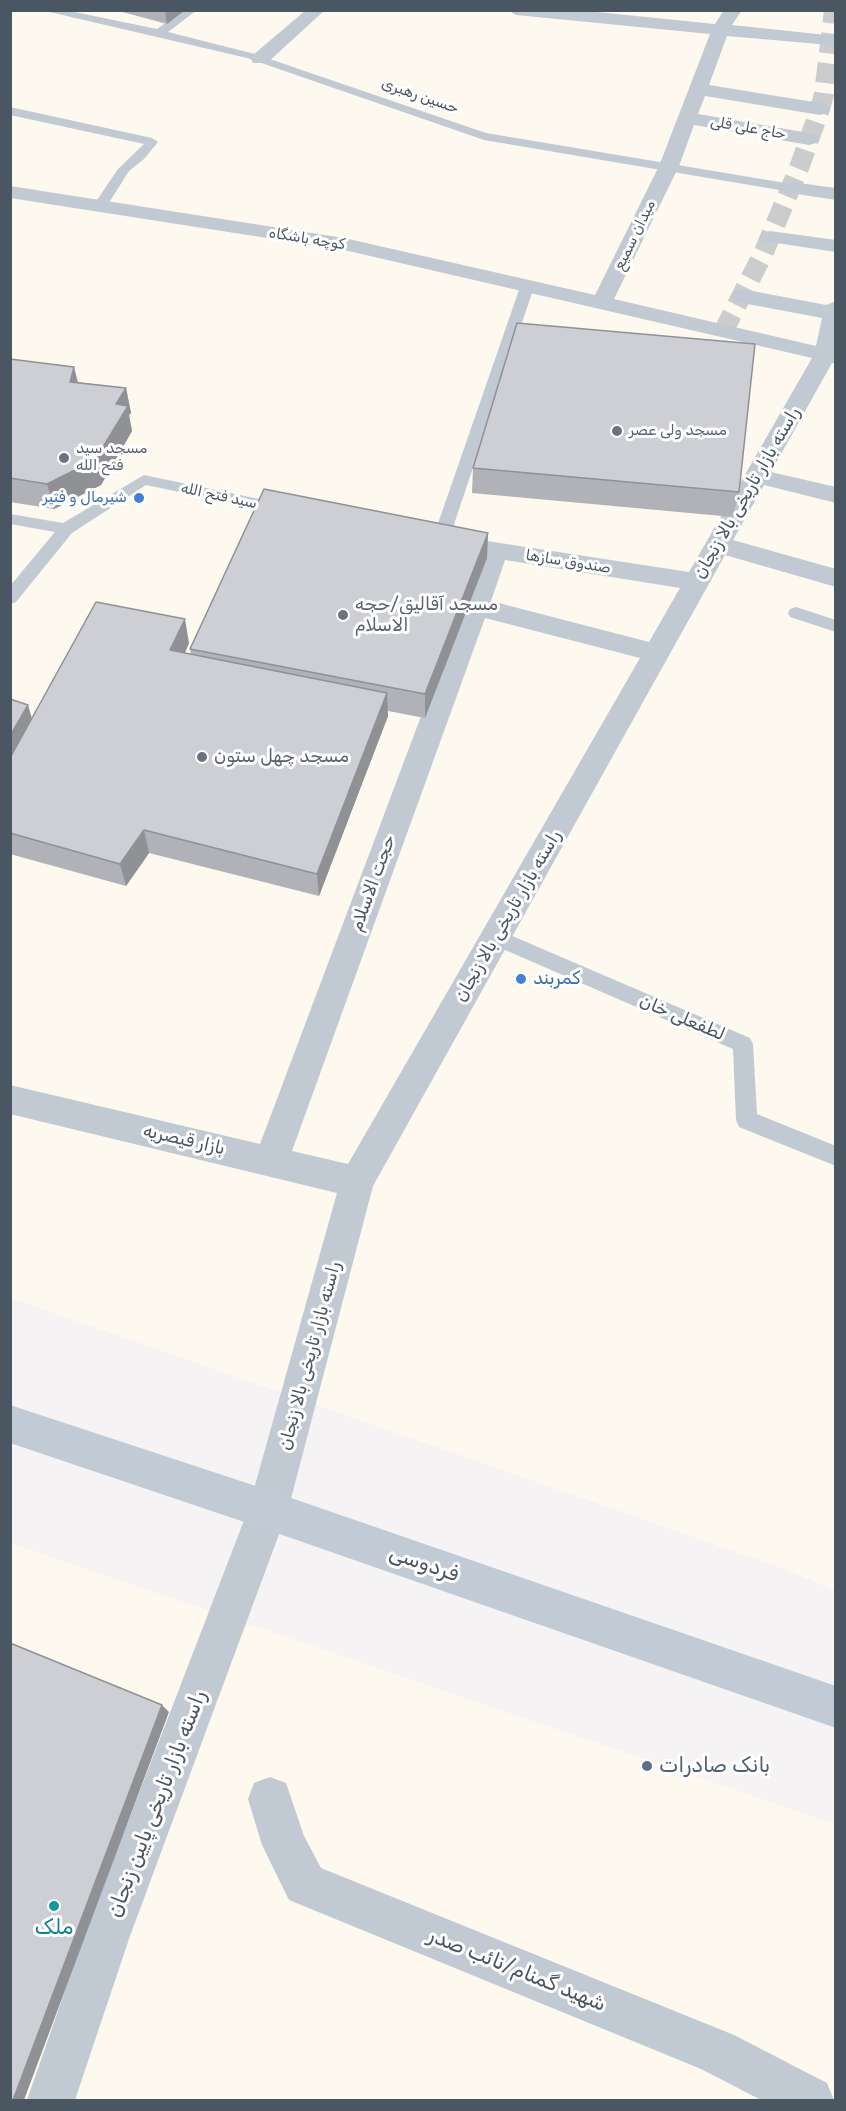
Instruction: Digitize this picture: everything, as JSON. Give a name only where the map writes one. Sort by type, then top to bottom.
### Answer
[{"type":"main road","name":"فردوسی","points":[[10,1424],[268,1509],[836,1707]]},
{"type":"street","points":[[260,59],[318,10]]},
{"type":"street","points":[[516,10],[721,28],[831,33],[787,18]]},
{"type":"street","name":"میدان سمیع","points":[[601,304],[669,166],[721,28],[733,10]]},
{"type":"street","name":"حاج علی قلی","points":[[698,89],[826,99]]},
{"type":"street","name":"حاج علی قلی","points":[[687,118],[809,139]]},
{"type":"street","points":[[790,188],[836,194]]},
{"type":"street","name":"کوچه باشگاه","points":[[10,192],[344,244],[830,356]]},
{"type":"street","points":[[770,237],[836,246]]},
{"type":"street","points":[[742,296],[835,314]]},
{"type":"street","name":"راسته بازار تاریخی بالا زنجان","points":[[268,1509],[357,1182],[696,582],[830,356],[836,307]]},
{"type":"street","points":[[766,478],[836,495]]},
{"type":"street","name":"صندوق سازها","points":[[429,540],[696,582]]},
{"type":"street","points":[[725,546],[836,578]]},
{"type":"street","name":"حجت الاسلام","points":[[271,1161],[496,551]]},
{"type":"street","points":[[475,606],[657,652]]},
{"type":"street","name":"بازار قیصریه","points":[[10,1099],[357,1182]]},
{"type":"street","name":"راسته بازار تاریخی پایین زنجان","points":[[51,2100],[107,1936],[173,1714],[268,1509]]},
{"type":"street","name":"شهید گمنام/نائب صدر","points":[[270,1799],[284,1845],[305,1884],[717,2052],[810,2100]]},
{"type":"lane","name":"حسین رهبری","points":[[46,10],[159,33],[260,59],[484,136],[790,188]]},
{"type":"lane","points":[[159,33],[192,10]]},
{"type":"lane","points":[[10,111],[152,142],[124,169],[100,206]]},
{"type":"lane","points":[[429,540],[527,287]]},
{"type":"lane","name":"سید فتح الله","points":[[10,598],[66,530],[144,480],[261,511],[296,512]]},
{"type":"lane","points":[[10,519],[66,530]]},
{"type":"lane","points":[[796,614],[836,626]]},
{"type":"lane","name":"لطفعلی خان","points":[[496,937],[743,1044],[747,1120],[836,1156]]},
{"type":"shaded area","points":[[11,11],[835,11],[835,1590],[776,1566],[11,1298]]},
{"type":"shaded area","points":[[10,1543],[835,1824],[835,2100],[11,2100]]},
{"type":"building","name":"مسجد ولی عصر","points":[[517,323],[755,344],[739,492],[473,468]]},
{"type":"building","name":"مسجد سید فتح الله","points":[[10,359],[74,367],[70,382],[126,388],[116,404],[128,406],[95,460],[47,484],[10,478]]},
{"type":"building","name":"مسجد آقالیق/حجه الاسلام","points":[[264,489],[488,533],[425,694],[190,649]]},
{"type":"building","name":"مسجد چهل ستون","points":[[96,602],[185,619],[170,650],[387,693],[317,874],[144,830],[120,864],[10,833],[10,758]]},
{"type":"building","points":[[10,699],[28,705],[10,736]]},
{"type":"building","name":"ملک","points":[[10,1643],[162,1705],[13,2100],[10,2100]]},
{"type":"tunnel","points":[[723,332],[763,254],[799,168],[820,109],[824,94],[834,10]]},
{"type":"place","name":"مسجد ولی عصر","points":[[617,431]]},
{"type":"place","name":"مسجد سید فتح الله","points":[[64,458]]},
{"type":"place","name":"شیرمال و فتیر","points":[[139,498]]},
{"type":"place","name":"مسجد آقالیق/حجه الاسلام","points":[[343,615]]},
{"type":"place","name":"مسجد چهل ستون","points":[[202,757]]},
{"type":"place","name":"کمربند","points":[[521,979]]},
{"type":"place","name":"بانک صادرات","points":[[647,1766]]},
{"type":"place","name":"ملک","points":[[54,1906]]}]
